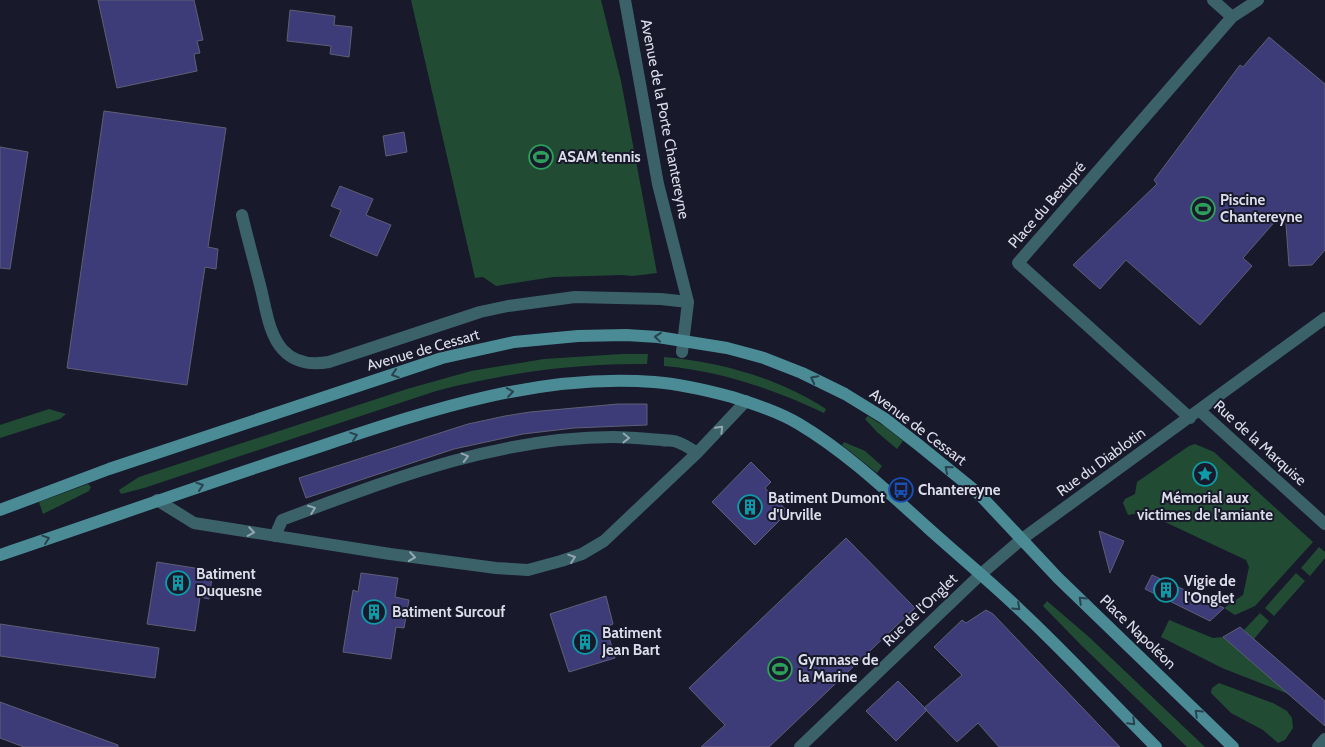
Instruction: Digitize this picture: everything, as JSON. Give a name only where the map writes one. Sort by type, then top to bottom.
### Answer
[{"type":"main road","name":"Avenue de Cessart","points":[[0,510],[109,469],[442,358],[514,342],[578,336],[626,335],[683,346],[727,348],[764,358],[802,373],[845,394],[884,418],[979,494],[1022,539]]},
{"type":"main road","points":[[0,555],[157,500],[409,418],[506,392],[581,383],[654,382],[706,390],[746,402],[797,423],[833,447],[871,478],[1029,618],[1156,747]]},
{"type":"main road","name":"Place Napoléon","points":[[1022,539],[1058,578],[1234,747]]},
{"type":"street","name":"Avenue de la Porte Chantereyne","points":[[626,0],[658,184],[688,302],[683,346]]},
{"type":"street","points":[[1213,0],[1232,17],[1258,0]]},
{"type":"street","name":"Place du Beaupré","points":[[1195,414],[1018,263],[1232,17]]},
{"type":"street","points":[[242,215],[272,331],[282,349],[293,359],[304,363],[319,364],[329,362],[480,312],[508,306],[576,298],[652,299],[688,302]]},
{"type":"street","name":"Rue de la Marquise","points":[[1325,318],[1195,414],[1325,524]]},
{"type":"street","points":[[157,500],[194,523],[420,558],[496,568],[528,570],[582,554],[602,542],[697,453],[746,402]]},
{"type":"street","name":"Rue du Diablotin","points":[[1022,539],[1195,414]]},
{"type":"street","points":[[275,536],[282,520],[413,472],[470,456],[529,444],[589,437],[630,437],[677,442],[697,453]]},
{"type":"street","name":"Rue de l'Onglet","points":[[800,747],[981,574],[1022,539]]},
{"type":"street","points":[[1318,747],[1325,739]]},
{"type":"green space","name":"ASAM tennis","points":[[411,0],[601,0],[621,81],[657,273],[633,276],[553,277],[496,286],[483,277],[475,278]]},
{"type":"green space","points":[[648,354],[647,364],[593,365],[541,370],[436,391],[144,488],[121,494],[119,490],[139,477],[407,389],[471,371],[544,359]]},
{"type":"green space","points":[[664,357],[728,367],[748,373],[788,388],[826,409],[824,413],[746,382],[706,372],[664,366]]},
{"type":"green space","points":[[49,409],[66,414],[60,419],[0,438],[0,425]]},
{"type":"green space","points":[[868,416],[903,441],[897,449],[865,419]]},
{"type":"green space","points":[[844,442],[865,451],[882,466],[877,473],[842,445]]},
{"type":"green space","points":[[1195,444],[1214,452],[1313,542],[1255,606],[1235,615],[1224,608],[1243,595],[1249,567],[1246,560],[1150,515],[1139,513],[1128,515],[1123,503],[1125,499],[1135,494],[1137,482],[1189,446]]},
{"type":"green space","points":[[88,484],[91,487],[89,491],[43,514],[39,502]]},
{"type":"green space","points":[[1319,547],[1325,552],[1325,558],[1310,576],[1301,568]]},
{"type":"green space","points":[[1296,573],[1305,581],[1274,616],[1265,608]]},
{"type":"green space","points":[[1047,601],[1089,637],[1205,747],[1187,747],[1043,606]]},
{"type":"green space","points":[[1260,613],[1269,621],[1254,639],[1244,630]]},
{"type":"green space","points":[[1169,620],[1213,638],[1223,637],[1291,695],[1222,668],[1161,637]]},
{"type":"green space","points":[[1219,683],[1273,703],[1287,711],[1292,718],[1293,728],[1285,740],[1278,743],[1263,730],[1231,713],[1211,693],[1212,688]]},
{"type":"building","points":[[98,0],[194,0],[203,40],[197,41],[200,53],[194,54],[197,71],[117,88]]},
{"type":"building","points":[[290,10],[335,16],[334,25],[352,27],[349,57],[330,54],[331,46],[287,41]]},
{"type":"building","name":"Piscine Chantereyne","points":[[1269,37],[1325,84],[1325,250],[1312,265],[1289,266],[1285,210],[1243,258],[1252,266],[1200,325],[1126,260],[1100,289],[1073,265],[1157,184],[1154,180],[1240,65],[1243,67]]},
{"type":"building","points":[[104,111],[226,128],[208,247],[218,249],[216,269],[205,267],[187,385],[67,368]]},
{"type":"building","points":[[404,132],[407,152],[386,156],[383,136]]},
{"type":"building","points":[[0,147],[28,152],[10,269],[0,268]]},
{"type":"building","points":[[340,186],[373,199],[366,215],[391,225],[377,256],[330,236],[341,210],[331,206]]},
{"type":"building","points":[[618,404],[647,404],[647,425],[574,428],[523,434],[454,449],[306,498],[299,478],[468,424],[530,412]]},
{"type":"building","name":"Batiment Dumont d'Urville","points":[[751,462],[771,482],[765,488],[788,512],[755,545],[712,502]]},
{"type":"building","points":[[1099,531],[1124,541],[1110,573]]},
{"type":"building","name":"Gymnase de la Marine","points":[[846,538],[915,608],[769,747],[701,747],[725,725],[689,688]]},
{"type":"building","name":"Batiment Duquesne","points":[[157,562],[213,571],[209,599],[200,597],[195,631],[147,624]]},
{"type":"building","name":"Batiment Surcouf","points":[[361,573],[398,578],[395,597],[409,600],[404,628],[396,627],[391,659],[343,652],[353,590],[358,592]]},
{"type":"building","points":[[1152,575],[1224,608],[1210,621],[1145,589]]},
{"type":"building","name":"Batiment Jean Bart","points":[[606,596],[613,624],[606,627],[615,658],[569,672],[550,614]]},
{"type":"building","points":[[986,610],[993,614],[1120,747],[999,747],[978,723],[957,742],[924,708],[962,675],[934,647],[962,620],[966,623]]},
{"type":"building","points":[[0,624],[159,648],[155,678],[0,656]]},
{"type":"building","points":[[1240,627],[1325,701],[1325,726],[1223,637]]},
{"type":"building","points":[[898,681],[927,710],[896,741],[866,711]]},
{"type":"building","points":[[0,702],[118,745],[118,747],[24,747],[0,738]]},
{"type":"place","name":"ASAM tennis","points":[[541,157]]},
{"type":"place","name":"Piscine Chantereyne","points":[[1203,209]]},
{"type":"place","name":"Mémorial aux victimes de l'amiante","points":[[1205,474]]},
{"type":"place","name":"Chantereyne","points":[[901,490]]},
{"type":"place","name":"Batiment Dumont d'Urville","points":[[750,507]]},
{"type":"place","name":"Batiment Duquesne","points":[[178,583]]},
{"type":"place","name":"Vigie de l'Onglet","points":[[1166,590]]},
{"type":"place","name":"Batiment Surcouf","points":[[374,612]]},
{"type":"place","name":"Batiment Jean Bart","points":[[585,642]]},
{"type":"place","name":"Gymnase de la Marine","points":[[780,669]]}]
